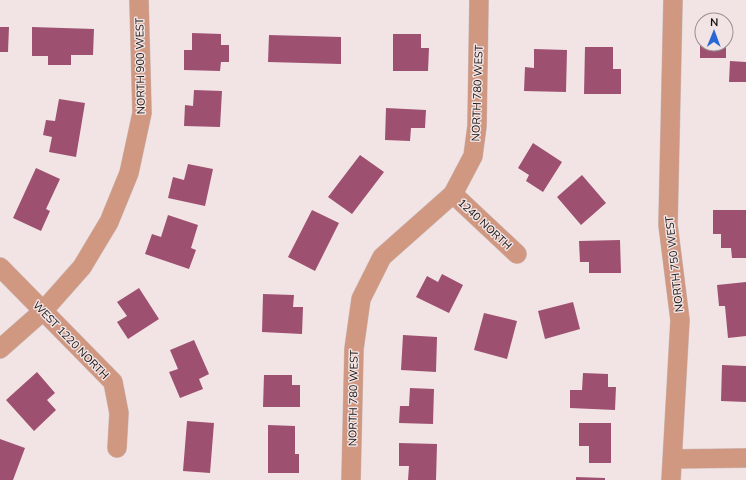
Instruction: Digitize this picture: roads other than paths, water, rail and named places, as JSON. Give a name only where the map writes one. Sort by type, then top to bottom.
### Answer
[{"type":"street","name":"NORTH 900 WEST","points":[[0,349],[43,311],[82,267],[109,222],[128,173],[142,113],[139,0]]},
{"type":"street","name":"NORTH 780 WEST","points":[[351,480],[354,349],[361,299],[382,256],[453,194],[473,156],[477,126],[479,0]]},
{"type":"street","name":"NORTH 750 WEST","points":[[671,480],[680,320],[668,225],[673,0]]},
{"type":"street","name":"1240 NORTH","points":[[453,194],[517,254]]},
{"type":"street","name":"WEST 1220 NORTH","points":[[0,267],[113,382],[119,413],[117,448]]},
{"type":"street","points":[[672,459],[746,458]]}]
